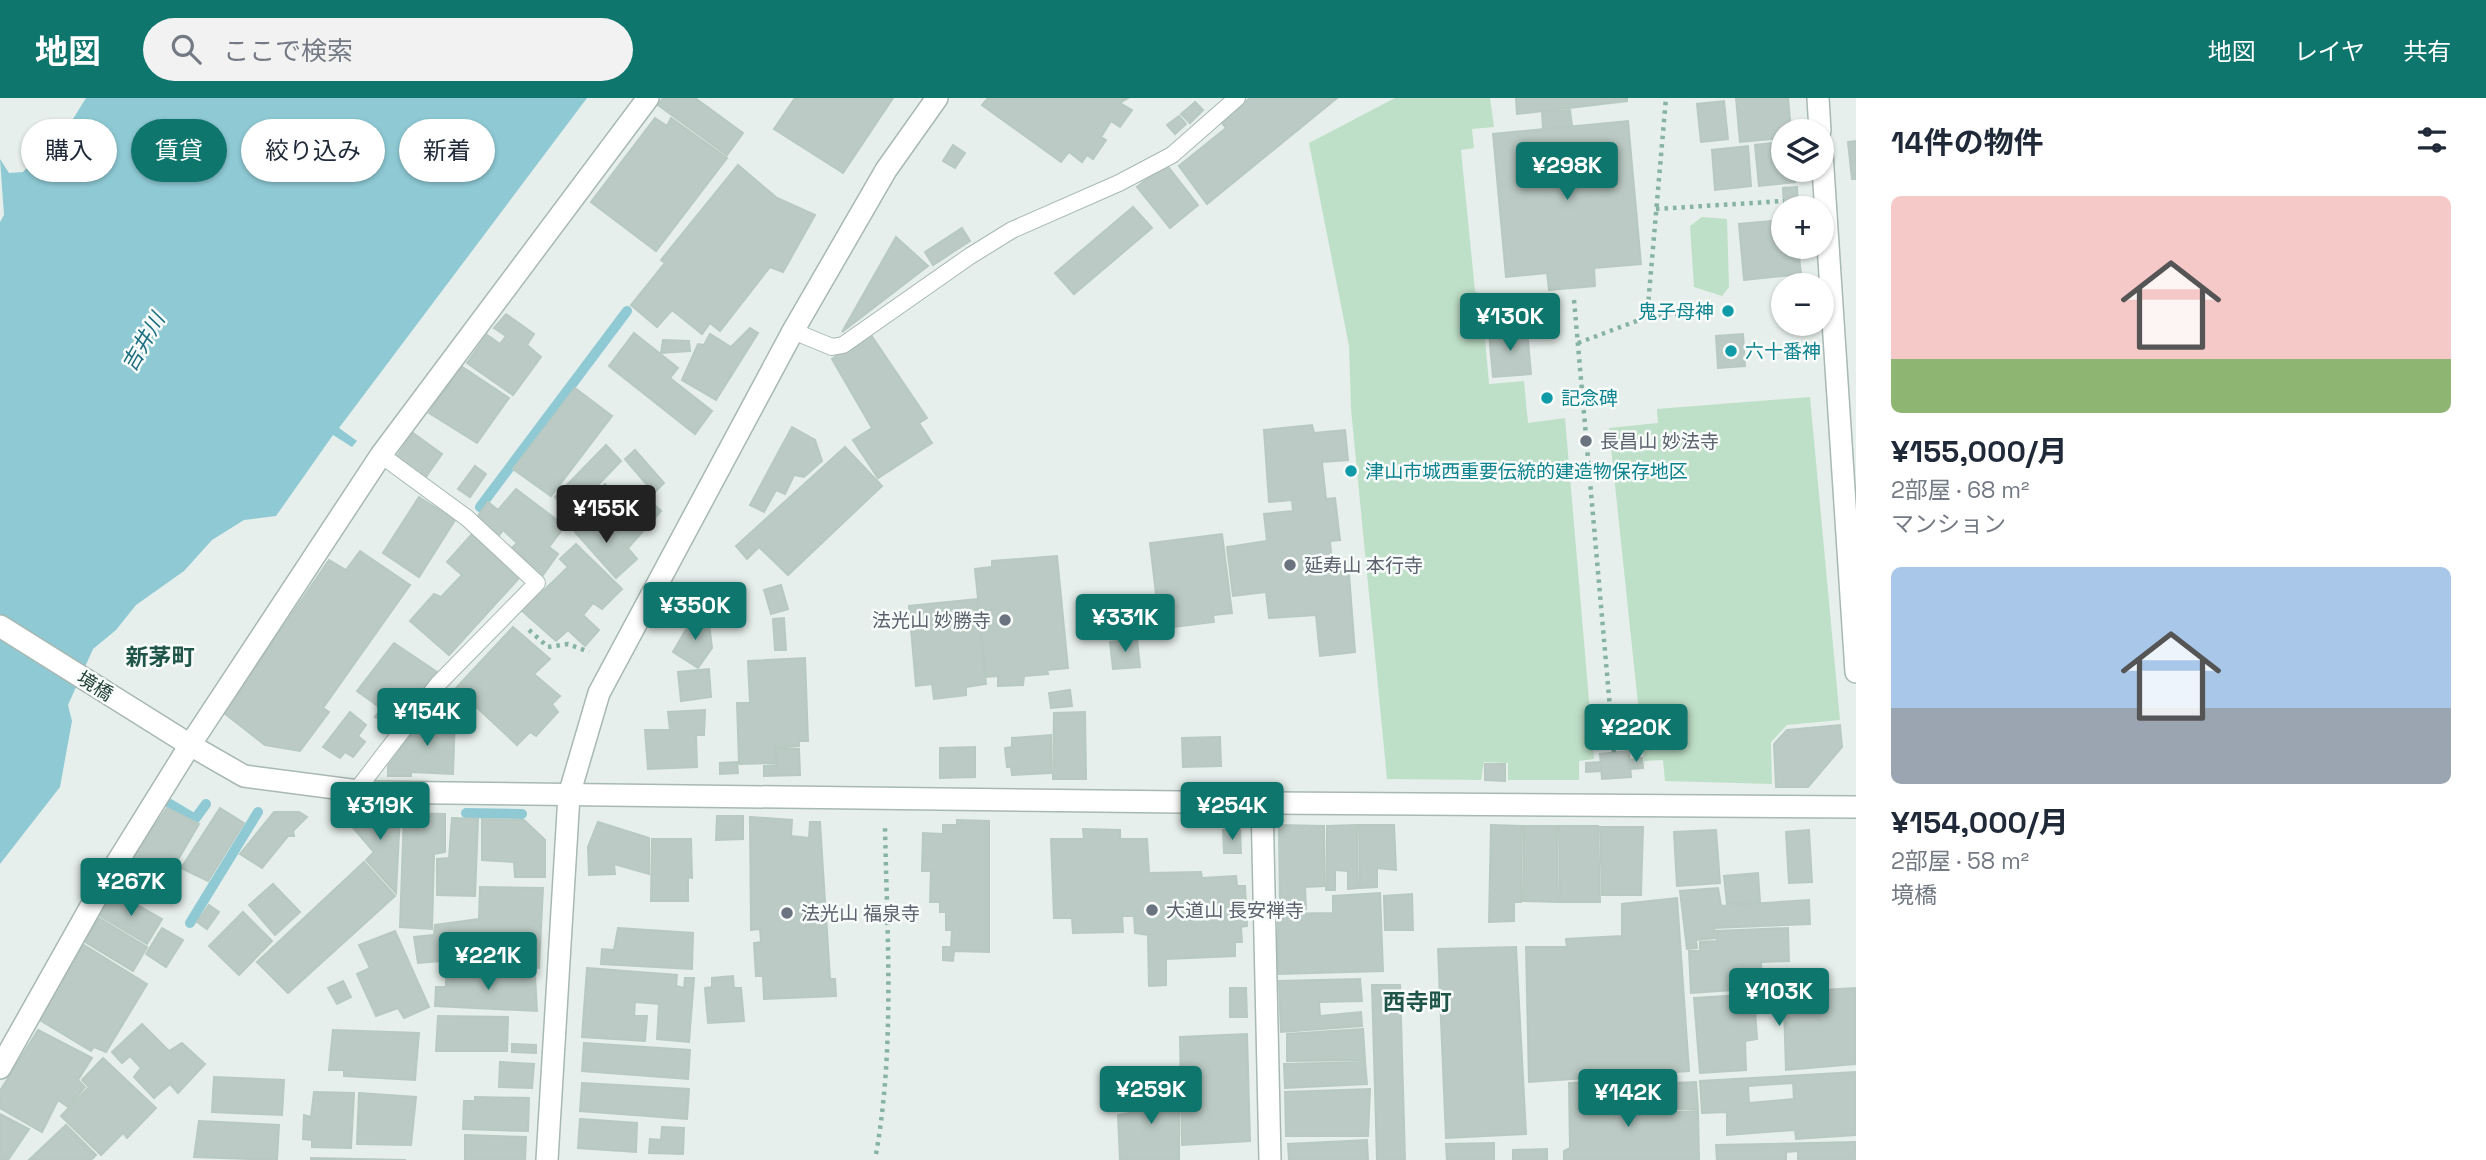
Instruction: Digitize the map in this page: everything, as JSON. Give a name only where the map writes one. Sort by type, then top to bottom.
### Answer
[{"type":"street","points":[[0,1068],[103,885],[190,745],[381,455],[648,98]]},
{"type":"street","points":[[548,1160],[569,795],[599,693],[793,331],[887,170],[937,98]]},
{"type":"street","points":[[1818,98],[1819,119]]},
{"type":"street","points":[[1824,182],[1852,514],[1856,672]]},
{"type":"street","name":"境橋","points":[[0,626],[244,776],[356,791],[1262,803],[1856,807]]},
{"type":"street","points":[[1262,803],[1270,1160]]},
{"type":"lane","points":[[793,331],[832,347],[843,345],[970,256],[1012,230],[1119,183],[1172,155],[1237,98]]},
{"type":"lane","points":[[356,791],[438,684],[537,583],[467,518],[381,455]]},
{"type":"path","points":[[1647,317],[1666,98]]},
{"type":"path","points":[[1656,209],[1771,202]]},
{"type":"path","points":[[1574,300],[1614,753]]},
{"type":"path","points":[[1578,343],[1647,317],[1709,311]]},
{"type":"path","points":[[509,612],[548,648],[568,644],[587,650],[613,668]]},
{"type":"path","points":[[876,1154],[883,1115],[888,992],[885,798]]},
{"type":"green space","points":[[1395,98],[1490,98],[1494,127],[1472,129],[1474,148],[1461,150],[1475,291],[1486,298],[1489,325],[1484,327],[1489,384],[1524,381],[1528,423],[1565,418],[1594,759],[1579,761],[1579,780],[1508,780],[1508,763],[1484,762],[1481,780],[1387,779],[1351,409],[1349,346],[1309,143]]},
{"type":"green space","points":[[1702,217],[1727,219],[1729,287],[1722,296],[1694,287],[1690,226]]},
{"type":"green space","points":[[1810,397],[1840,720],[1787,725],[1771,742],[1772,784],[1665,781],[1663,760],[1644,761],[1609,428],[1658,423],[1657,409]]},
{"type":"water","name":"吉井川","points":[[86,98],[587,98],[339,428],[357,441],[352,447],[333,435],[276,516],[244,520],[212,540],[184,571],[136,605],[116,630],[93,649],[68,705],[72,721],[60,787],[0,864],[0,222],[4,215],[0,159],[9,173],[21,172],[21,182],[117,182],[117,119],[73,119]]},
{"type":"building","points":[[663,98],[695,98],[743,133],[727,155],[658,105]]},
{"type":"building","points":[[795,98],[893,98],[843,173],[774,129]]},
{"type":"building","points":[[988,98],[1128,98],[1120,103],[1132,110],[1120,127],[1111,121],[1101,137],[1106,140],[1093,159],[1087,155],[1082,162],[1069,152],[1061,162],[982,105]]},
{"type":"building","points":[[1250,98],[1337,98],[1207,204],[1179,166],[1226,128],[1221,122]]},
{"type":"building","points":[[1516,98],[1627,98],[1627,101],[1517,114]]},
{"type":"building","points":[[1736,98],[1788,98],[1790,119],[1771,119],[1771,139],[1740,142]]},
{"type":"building","points":[[1724,101],[1728,139],[1701,142],[1697,104]]},
{"type":"building","points":[[1195,102],[1203,110],[1190,123],[1181,114]]},
{"type":"building","points":[[1570,110],[1572,126],[1543,129],[1542,112]]},
{"type":"building","points":[[1179,116],[1186,124],[1175,134],[1167,125]]},
{"type":"building","points":[[655,118],[667,126],[671,118],[727,158],[656,251],[591,202]]},
{"type":"building","points":[[1628,121],[1641,264],[1594,268],[1595,286],[1549,290],[1547,273],[1506,277],[1493,134]]},
{"type":"building","points":[[1856,141],[1856,179],[1852,179],[1848,142]]},
{"type":"building","points":[[1771,143],[1771,182],[1795,182],[1759,186],[1755,145]]},
{"type":"building","points":[[953,145],[965,153],[955,168],[943,161]]},
{"type":"building","points":[[1748,146],[1751,186],[1715,190],[1712,150]]},
{"type":"building","points":[[1166,164],[1198,205],[1170,228],[1137,187]]},
{"type":"building","points":[[738,165],[777,198],[815,215],[783,272],[770,267],[720,331],[710,323],[702,334],[672,310],[657,327],[631,305],[665,263],[661,260]]},
{"type":"building","points":[[1797,187],[1797,196],[1783,196],[1783,188]]},
{"type":"building","points":[[1133,207],[1152,228],[1074,294],[1055,273]]},
{"type":"building","points":[[1771,221],[1771,259],[1799,259],[1801,273],[1771,273],[1771,277],[1744,280],[1739,224]]},
{"type":"building","points":[[962,228],[970,241],[933,265],[925,252]]},
{"type":"building","points":[[896,237],[928,266],[842,332]]},
{"type":"building","points":[[506,314],[534,334],[527,345],[541,357],[513,395],[467,363],[487,335],[500,344],[506,336],[494,328]]},
{"type":"building","points":[[750,328],[758,333],[716,400],[682,380],[698,344],[704,345],[710,334],[731,347]]},
{"type":"building","points":[[1527,329],[1531,374],[1493,377],[1489,333]]},
{"type":"building","points":[[869,332],[927,418],[919,423],[932,443],[878,478],[853,440],[872,428],[832,359]]},
{"type":"building","points":[[634,333],[678,368],[670,378],[712,411],[695,434],[609,366]]},
{"type":"building","name":"六十番神","points":[[1743,334],[1745,366],[1718,368],[1716,336]]},
{"type":"building","points":[[663,340],[689,341],[690,351],[661,353]]},
{"type":"building","points":[[461,366],[509,398],[477,443],[429,413]]},
{"type":"building","points":[[575,388],[612,416],[551,496],[513,469]]},
{"type":"building","points":[[1312,425],[1314,433],[1345,430],[1348,460],[1322,462],[1326,499],[1335,498],[1340,540],[1330,541],[1332,563],[1348,561],[1355,652],[1320,656],[1316,615],[1269,618],[1266,592],[1233,596],[1227,547],[1267,541],[1264,514],[1293,511],[1292,500],[1269,502],[1264,430]]},
{"type":"building","points":[[792,427],[815,440],[822,461],[804,477],[794,475],[785,494],[776,490],[764,512],[750,505]]},
{"type":"building","points":[[413,433],[442,454],[425,478],[396,458]]},
{"type":"building","points":[[606,445],[621,461],[570,514],[555,497]]},
{"type":"building","points":[[845,447],[882,486],[788,575],[759,547],[747,559],[736,546]]},
{"type":"building","points":[[635,450],[664,483],[654,493],[625,459]]},
{"type":"building","points":[[475,466],[486,474],[470,497],[458,489]]},
{"type":"building","points":[[605,484],[618,498],[607,508],[595,495]]},
{"type":"building","points":[[516,489],[565,526],[549,547],[558,554],[543,575],[512,548],[517,543],[503,530],[498,537],[477,517],[488,502],[498,510]]},
{"type":"building","points":[[638,490],[661,511],[629,547],[608,521]]},
{"type":"building","points":[[419,497],[455,520],[419,577],[383,553]]},
{"type":"building","points":[[596,511],[637,559],[616,578],[575,532]]},
{"type":"building","points":[[472,534],[520,577],[449,655],[410,621],[434,594],[441,597],[462,575],[447,562]]},
{"type":"building","points":[[1222,534],[1232,613],[1213,615],[1214,622],[1174,627],[1173,617],[1159,619],[1150,543]]},
{"type":"building","points":[[576,544],[622,589],[602,609],[593,603],[583,615],[599,630],[585,646],[568,630],[556,641],[521,610],[535,594],[537,597],[568,567],[560,559]]},
{"type":"building","points":[[360,551],[410,585],[323,708],[329,712],[300,751],[265,745],[224,713],[329,560],[346,570]]},
{"type":"building","points":[[1057,556],[1068,668],[1047,670],[1048,674],[1024,676],[1023,685],[998,686],[998,676],[986,677],[975,569],[992,567],[992,561]]},
{"type":"building","points":[[781,585],[788,609],[771,614],[764,590]]},
{"type":"building","points":[[977,599],[986,684],[966,687],[966,695],[934,699],[932,684],[916,686],[909,606]]},
{"type":"building","points":[[695,614],[709,623],[712,648],[698,668],[673,652]]},
{"type":"building","points":[[784,618],[786,650],[775,650],[773,619]]},
{"type":"building","points":[[513,627],[550,659],[534,674],[560,696],[552,704],[558,712],[536,736],[530,732],[517,745],[456,688]]},
{"type":"building","points":[[1137,639],[1140,667],[1113,669],[1110,642]]},
{"type":"building","points":[[394,643],[437,672],[392,725],[375,717],[382,709],[357,691]]},
{"type":"building","points":[[805,658],[808,741],[799,741],[799,746],[775,748],[775,763],[739,764],[737,703],[750,703],[748,661]]},
{"type":"building","points":[[709,669],[711,697],[681,701],[678,672]]},
{"type":"building","points":[[1070,690],[1072,706],[1051,708],[1049,693]]},
{"type":"building","points":[[705,710],[704,735],[696,735],[697,767],[648,769],[645,730],[670,730],[668,712]]},
{"type":"building","points":[[350,712],[366,725],[358,736],[365,742],[353,757],[345,752],[340,758],[323,747]]},
{"type":"building","points":[[1085,712],[1086,779],[1053,779],[1054,713]]},
{"type":"building","points":[[426,714],[455,715],[453,774],[411,772],[411,776],[388,776],[388,766]]},
{"type":"building","points":[[1840,725],[1842,747],[1808,787],[1776,787],[1774,744],[1787,730]]},
{"type":"building","points":[[1051,735],[1051,773],[1012,775],[1011,767],[1007,767],[1005,748],[1012,747],[1012,738]]},
{"type":"building","points":[[1220,737],[1221,766],[1183,767],[1182,738]]},
{"type":"building","points":[[975,747],[975,777],[940,778],[940,748]]},
{"type":"building","points":[[776,749],[799,749],[800,775],[764,776],[764,766],[777,765]]},
{"type":"building","points":[[1629,751],[1631,777],[1602,779],[1600,754]]},
{"type":"building","points":[[1642,758],[1643,768],[1630,769],[1629,760]]},
{"type":"building","points":[[737,762],[738,773],[720,774],[720,763]]},
{"type":"building","points":[[1600,762],[1601,771],[1586,772],[1586,763]]},
{"type":"building","points":[[1485,764],[1505,764],[1505,781],[1485,780]]},
{"type":"building","points":[[167,808],[199,824],[159,892],[139,879],[144,870],[129,862]]},
{"type":"building","points":[[220,808],[244,823],[208,881],[181,868]]},
{"type":"building","points":[[274,812],[299,812],[307,817],[293,831],[294,836],[288,836],[262,868],[240,854]]},
{"type":"building","points":[[350,813],[400,814],[396,893],[366,860],[374,852],[348,822]]},
{"type":"building","points":[[404,813],[445,814],[445,852],[434,854],[432,929],[400,927]]},
{"type":"building","points":[[717,816],[743,816],[743,839],[716,840]]},
{"type":"building","points":[[750,817],[792,820],[791,836],[809,838],[810,822],[820,822],[825,902],[804,903],[804,916],[826,915],[830,979],[835,979],[836,996],[764,999],[763,976],[756,976],[754,943],[761,942],[760,929],[751,930]]},
{"type":"building","points":[[452,818],[478,819],[475,896],[437,895],[437,859],[449,858]]},
{"type":"building","points":[[482,819],[524,820],[545,840],[545,877],[515,877],[514,862],[482,860]]},
{"type":"building","points":[[957,820],[989,821],[989,952],[954,951],[953,961],[943,960],[943,947],[951,947],[952,930],[946,930],[946,912],[940,912],[940,902],[930,902],[931,871],[922,871],[923,833],[943,834],[943,825],[957,825]]},
{"type":"building","points":[[598,822],[649,838],[649,874],[614,864],[615,874],[589,875],[588,847]]},
{"type":"building","points":[[1279,825],[1324,826],[1324,886],[1305,887],[1306,909],[1280,909]]},
{"type":"building","points":[[1357,825],[1358,888],[1348,889],[1348,871],[1335,870],[1335,890],[1326,890],[1327,826]]},
{"type":"building","points":[[1359,825],[1394,825],[1396,870],[1377,868],[1377,887],[1360,888]]},
{"type":"building","points":[[1491,825],[1522,826],[1521,902],[1514,902],[1514,921],[1489,922]]},
{"type":"building","points":[[1524,826],[1557,826],[1558,902],[1523,901]]},
{"type":"building","points":[[1559,826],[1598,826],[1600,902],[1560,902]]},
{"type":"building","points":[[1600,827],[1643,827],[1641,895],[1602,895]]},
{"type":"building","points":[[1083,829],[1120,830],[1120,839],[1147,839],[1149,873],[1201,872],[1202,878],[1236,876],[1237,886],[1245,886],[1247,926],[1241,927],[1242,942],[1235,942],[1235,956],[1166,959],[1166,985],[1149,986],[1148,935],[1135,933],[1134,916],[1122,916],[1123,932],[1073,933],[1072,918],[1054,918],[1051,839],[1084,839]]},
{"type":"building","points":[[1223,830],[1240,830],[1241,853],[1224,853]]},
{"type":"building","points":[[1716,830],[1720,883],[1677,886],[1674,832]]},
{"type":"building","points":[[1809,830],[1812,882],[1789,883],[1786,832]]},
{"type":"building","points":[[652,839],[691,839],[692,878],[688,877],[688,901],[651,901]]},
{"type":"building","points":[[364,862],[395,896],[288,993],[257,962]]},
{"type":"building","points":[[1758,873],[1760,902],[1727,904],[1724,876]]},
{"type":"building","points":[[273,884],[300,912],[275,935],[249,905]]},
{"type":"building","points":[[480,887],[543,888],[539,968],[478,964],[477,958],[418,963],[414,937],[434,935],[435,925],[479,919]]},
{"type":"building","points":[[1718,888],[1721,906],[1809,900],[1810,924],[1714,928],[1715,938],[1696,940],[1697,948],[1687,949],[1680,891]]},
{"type":"building","points":[[115,892],[162,919],[147,944],[100,916]]},
{"type":"building","points":[[1380,893],[1383,971],[1278,974],[1278,914],[1333,913],[1333,896]]},
{"type":"building","points":[[1412,894],[1413,930],[1385,930],[1384,896]]},
{"type":"building","points":[[1677,898],[1689,1071],[1529,1082],[1526,947],[1567,947],[1566,939],[1622,936],[1622,904]]},
{"type":"building","points":[[209,905],[219,912],[207,929],[197,922]]},
{"type":"building","points":[[243,912],[272,941],[239,975],[209,946]]},
{"type":"building","points":[[99,918],[147,947],[133,971],[85,942]]},
{"type":"building","points":[[162,928],[183,940],[166,967],[146,954]]},
{"type":"building","points":[[618,928],[693,933],[692,969],[601,964],[602,949],[614,950]]},
{"type":"building","points":[[1788,928],[1789,961],[1761,962],[1762,988],[1691,993],[1689,951],[1700,951],[1700,942],[1717,941],[1716,931]]},
{"type":"building","points":[[395,931],[429,1007],[404,1018],[398,1008],[376,1016],[357,974],[370,968],[359,945]]},
{"type":"building","points":[[84,945],[147,984],[106,1052],[94,1047],[91,1051],[38,1019]]},
{"type":"building","points":[[1516,947],[1526,1134],[1446,1138],[1438,949]]},
{"type":"building","points":[[587,968],[677,975],[676,986],[684,988],[685,978],[694,978],[689,1042],[657,1039],[659,1004],[635,1002],[634,1016],[647,1016],[645,1041],[582,1037]]},
{"type":"building","points":[[1790,969],[1792,986],[1770,987],[1768,971]]},
{"type":"building","points":[[446,972],[535,975],[537,1011],[435,1006],[436,987],[446,987]]},
{"type":"building","points":[[733,976],[734,988],[741,988],[744,1021],[708,1023],[705,988],[712,987],[712,978]]},
{"type":"building","points":[[1360,979],[1362,1001],[1319,1002],[1320,1016],[1361,1012],[1362,1026],[1281,1032],[1279,981]]},
{"type":"building","points":[[343,981],[351,997],[337,1004],[328,988]]},
{"type":"building","points":[[1372,985],[1400,985],[1405,1160],[1377,1160]]},
{"type":"building","points":[[1230,988],[1246,988],[1247,1017],[1230,1017]]},
{"type":"building","points":[[1856,988],[1856,1064],[1786,1070],[1784,1008],[1755,1010],[1757,1039],[1745,1041],[1746,1070],[1700,1073],[1694,998]]},
{"type":"building","points":[[438,1016],[508,1017],[507,1051],[436,1051]]},
{"type":"building","points":[[142,1024],[169,1051],[182,1043],[205,1064],[178,1093],[170,1084],[154,1098],[134,1077],[141,1068],[130,1056],[122,1063],[112,1052]]},
{"type":"building","points":[[1363,1029],[1365,1060],[1287,1061],[1287,1034]]},
{"type":"building","points":[[38,1030],[92,1058],[78,1080],[85,1087],[68,1107],[58,1100],[42,1132],[0,1108],[0,1091]]},
{"type":"building","points":[[333,1030],[419,1033],[415,1080],[344,1076],[344,1070],[329,1070]]},
{"type":"building","points":[[1247,1034],[1250,1141],[1182,1145],[1180,1037]]},
{"type":"building","points":[[584,1043],[690,1050],[688,1079],[582,1071]]},
{"type":"building","points":[[512,1044],[536,1045],[536,1053],[512,1052]]},
{"type":"building","points":[[103,1058],[156,1108],[127,1138],[123,1133],[101,1155],[61,1116],[89,1087],[82,1080]]},
{"type":"building","points":[[500,1062],[534,1064],[532,1088],[499,1087]]},
{"type":"building","points":[[1365,1062],[1367,1084],[1285,1088],[1284,1064]]},
{"type":"building","points":[[1856,1072],[1856,1135],[1796,1139],[1795,1130],[1727,1135],[1727,1112],[1702,1113],[1700,1081]],"holes":[[[1793,1083],[1794,1099],[1749,1103],[1748,1086]]]},
{"type":"building","points":[[214,1077],[284,1080],[282,1115],[212,1112]]},
{"type":"building","points":[[1592,1082],[1594,1098],[1650,1095],[1650,1113],[1698,1111],[1699,1160],[1564,1160],[1564,1151],[1570,1148],[1569,1083]]},
{"type":"building","points":[[1696,1082],[1698,1109],[1677,1109],[1675,1083]]},
{"type":"building","points":[[582,1083],[689,1089],[687,1119],[580,1111]]},
{"type":"building","points":[[1179,1088],[1179,1160],[1120,1160],[1118,1115],[1130,1113],[1130,1091]]},
{"type":"building","points":[[1370,1089],[1368,1136],[1286,1136],[1285,1092]]},
{"type":"building","points":[[314,1092],[354,1093],[351,1148],[312,1147],[312,1140],[303,1139],[304,1115],[311,1117]]},
{"type":"building","points":[[359,1093],[416,1097],[411,1145],[357,1144]]},
{"type":"building","points":[[475,1097],[529,1098],[528,1131],[463,1129],[464,1101],[475,1101]]},
{"type":"building","points":[[0,1114],[29,1129],[8,1160],[0,1159]]},
{"type":"building","points":[[580,1119],[637,1123],[636,1152],[578,1148]]},
{"type":"building","points":[[199,1121],[279,1125],[277,1160],[194,1157]]},
{"type":"building","points":[[66,1125],[96,1155],[91,1160],[29,1160]]},
{"type":"building","points":[[662,1127],[684,1128],[683,1154],[649,1153],[650,1139],[661,1140]]},
{"type":"building","points":[[465,1135],[526,1137],[525,1160],[465,1160]]},
{"type":"building","points":[[1367,1140],[1368,1160],[1289,1160],[1288,1144]]},
{"type":"building","points":[[1856,1142],[1856,1160],[1798,1160],[1798,1151],[1786,1152],[1786,1160],[1717,1160],[1716,1145]]},
{"type":"building","points":[[1494,1143],[1494,1160],[1447,1160],[1446,1144]]},
{"type":"building","points":[[1547,1149],[1547,1160],[1513,1160],[1513,1150]]},
{"type":"building","points":[[311,1158],[406,1160],[311,1160]]},
{"type":"waterway","points":[[480,507],[627,311]]},
{"type":"waterway","points":[[170,804],[195,819],[206,804]]},
{"type":"waterway","points":[[190,923],[258,812]]},
{"type":"waterway","points":[[466,813],[522,814]]},
{"type":"place","name":"鬼子母神","points":[[1728,311]]},
{"type":"place","name":"六十番神","points":[[1731,351]]},
{"type":"place","name":"記念碑","points":[[1547,398]]},
{"type":"place","name":"長昌山 妙法寺","points":[[1586,441]]},
{"type":"place","name":"津山市城西重要伝統的建造物保存地区","points":[[1351,471]]},
{"type":"place","name":"延寿山 本行寺","points":[[1290,565]]},
{"type":"place","name":"法光山 妙勝寺","points":[[1005,620]]},
{"type":"place","name":"大道山 長安禅寺","points":[[1152,910]]},
{"type":"place","name":"法光山 福泉寺","points":[[787,913]]},
{"type":"district","name":"新茅町","points":[[160,657]]},
{"type":"district","name":"西寺町","points":[[1417,1002]]}]
